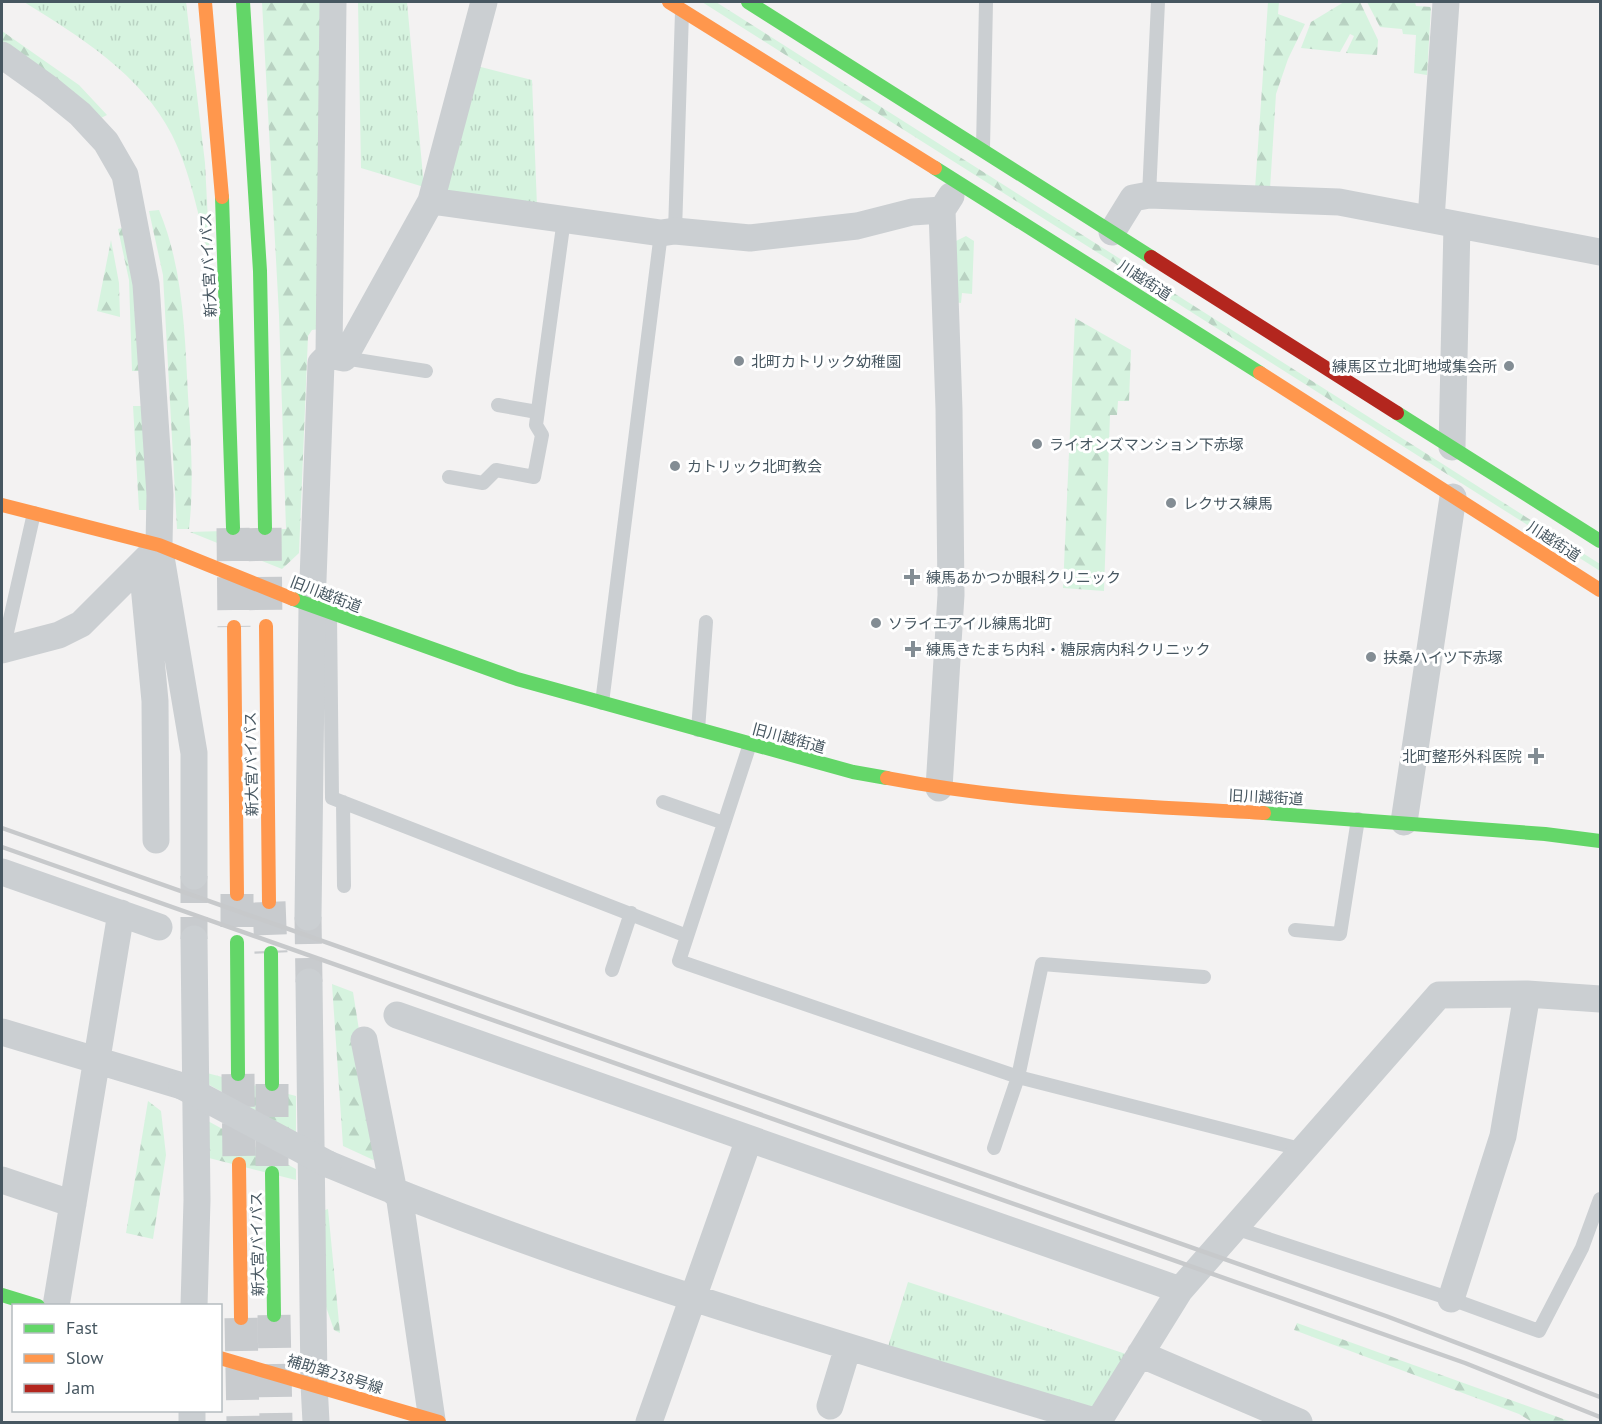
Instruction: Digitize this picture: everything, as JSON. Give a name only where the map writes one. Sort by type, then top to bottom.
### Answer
[{"type":"main road","name":"新大宮バイパス","points":[[205,2],[223,213],[233,528]]},
{"type":"main road","points":[[243,2],[260,271],[265,528]]},
{"type":"main road","name":"川越街道","points":[[669,2],[960,183],[1600,590]]},
{"type":"main road","name":"川越街道","points":[[748,2],[1600,542]]},
{"type":"main road","name":"旧川越街道","points":[[2,505],[34,513],[150,555],[321,610],[517,680],[853,772],[939,788],[1070,802],[1404,822],[1600,841]]},
{"type":"main road","name":"新大宮バイパス","points":[[234,627],[237,894]]},
{"type":"main road","name":"新大宮バイパス","points":[[266,627],[269,902]]},
{"type":"main road","points":[[237,942],[238,1074]]},
{"type":"main road","points":[[271,953],[272,1084]]},
{"type":"main road","name":"新大宮バイパス","points":[[239,1164],[241,1318]]},
{"type":"main road","name":"新大宮バイパス","points":[[272,1173],[274,1315]]},
{"type":"main road","points":[[2,1295],[34,1304]]},
{"type":"main road","name":"補助第238号線","points":[[222,1359],[436,1421]]},
{"type":"street","points":[[333,2],[337,357]]},
{"type":"street","points":[[308,917],[321,610],[321,363],[337,357],[431,201],[484,2]]},
{"type":"street","points":[[1431,219],[1446,2]]},
{"type":"street","points":[[2,55],[80,114],[106,142],[125,175],[146,284],[160,495],[150,555],[155,701],[156,840]]},
{"type":"street","points":[[939,788],[951,596],[949,409],[942,210],[960,183]]},
{"type":"street","points":[[1112,232],[1133,198],[1149,195],[1339,202],[1600,252]]},
{"type":"street","points":[[431,201],[668,232],[750,238],[857,226],[912,212],[942,210]]},
{"type":"street","points":[[1452,447],[1457,225]]},
{"type":"street","points":[[1404,822],[1454,496]]},
{"type":"street","points":[[2,650],[59,635],[81,624],[150,555]]},
{"type":"street","points":[[150,555],[194,753],[194,876]]},
{"type":"street","points":[[2,872],[159,927]]},
{"type":"street","points":[[56,1304],[121,913]]},
{"type":"street","points":[[194,939],[197,1200],[194,1304]]},
{"type":"street","points":[[309,982],[316,1422]]},
{"type":"street","points":[[2,1032],[182,1086],[328,1164],[396,1193],[692,1300],[1098,1422],[1180,1290],[1439,995],[1527,994],[1600,999]]},
{"type":"street","points":[[1451,1299],[1503,1136],[1527,994]]},
{"type":"street","points":[[397,1015],[1180,1290]]},
{"type":"street","points":[[364,1041],[396,1193],[436,1421]]},
{"type":"street","points":[[649,1422],[750,1139]]},
{"type":"street","points":[[2,1180],[73,1204]]},
{"type":"street","points":[[830,1406],[848,1347]]},
{"type":"street","points":[[1140,1354],[1299,1422]]},
{"type":"lane","points":[[982,150],[986,2]]},
{"type":"lane","points":[[1149,195],[1158,2]]},
{"type":"lane","points":[[602,703],[668,232],[682,10]]},
{"type":"lane","points":[[448,477],[483,483],[496,470],[534,477],[542,435],[536,425],[537,412],[564,219]]},
{"type":"lane","points":[[337,357],[426,371]]},
{"type":"lane","points":[[498,405],[537,412]]},
{"type":"lane","points":[[2,650],[34,513]]},
{"type":"lane","points":[[321,610],[332,798],[687,936]]},
{"type":"lane","points":[[698,730],[706,622]]},
{"type":"lane","points":[[750,744],[679,961],[1018,1077],[1304,1150]]},
{"type":"lane","points":[[343,802],[344,886]]},
{"type":"lane","points":[[663,802],[724,824]]},
{"type":"lane","points":[[1295,930],[1340,934],[1358,819]]},
{"type":"lane","points":[[612,970],[631,914]]},
{"type":"lane","points":[[994,1148],[1018,1077],[1042,964],[1204,977]]},
{"type":"lane","points":[[1235,1228],[1451,1299],[1539,1331],[1596,1229],[1600,1198]]},
{"type":"green space","points":[[24,2],[186,2],[205,163],[210,261],[194,196],[179,150],[159,113],[144,94],[107,59],[87,43]]},
{"type":"green space","points":[[262,2],[320,2],[319,329],[312,330],[308,336],[299,553],[282,569],[190,532],[286,529],[279,315]]},
{"type":"green space","points":[[358,2],[407,2],[424,187],[361,168]]},
{"type":"green space","points":[[702,2],[716,2],[1600,564],[1600,571]]},
{"type":"green space","points":[[1268,2],[1279,2],[1278,14],[1305,24],[1288,59],[1276,94],[1270,189],[1255,189]]},
{"type":"green space","points":[[1344,2],[1360,2],[1378,40],[1377,55],[1346,53],[1354,36],[1350,34],[1340,52],[1301,48],[1311,22]]},
{"type":"green space","points":[[1367,2],[1415,2],[1416,6],[1431,7],[1427,75],[1414,73],[1416,35],[1403,34],[1402,29],[1380,27]]},
{"type":"green space","points":[[2,31],[79,85],[107,115],[99,119],[39,66],[2,41]]},
{"type":"green space","points":[[477,66],[532,80],[537,206],[444,195]]},
{"type":"green space","points":[[159,210],[173,254],[184,325],[192,463],[189,529],[177,529],[163,275],[149,211]]},
{"type":"green space","points":[[125,227],[132,259],[140,371],[132,371],[129,280],[118,229]]},
{"type":"green space","points":[[966,236],[974,241],[972,294],[962,293],[961,303],[954,302],[954,242]]},
{"type":"green space","points":[[111,240],[119,283],[120,317],[97,311]]},
{"type":"green space","points":[[1075,318],[1131,350],[1129,401],[1118,401],[1117,415],[1110,415],[1104,591],[1063,588]]},
{"type":"green space","points":[[133,406],[143,406],[149,510],[139,510]]},
{"type":"green space","points":[[332,984],[353,992],[380,1163],[343,1146]]},
{"type":"green space","points":[[203,1072],[296,1096],[296,1133],[204,1082]]},
{"type":"green space","points":[[148,1101],[161,1111],[166,1155],[153,1239],[126,1233]]},
{"type":"green space","points":[[206,1120],[296,1169],[296,1180],[205,1157]]},
{"type":"green space","points":[[328,1209],[340,1333],[334,1330],[324,1301],[325,1210]]},
{"type":"green space","points":[[908,1282],[1132,1356],[1095,1408],[886,1353]]},
{"type":"green space","points":[[1297,1323],[1573,1422],[1532,1422],[1519,1414],[1294,1330]]},
{"type":"tunnel","points":[[233,528],[234,627]]},
{"type":"tunnel","points":[[265,528],[266,626]]},
{"type":"tunnel","points":[[194,876],[194,939]]},
{"type":"tunnel","points":[[237,894],[237,942]]},
{"type":"tunnel","points":[[269,902],[271,953]]},
{"type":"tunnel","points":[[308,917],[309,982]]},
{"type":"tunnel","points":[[238,1074],[239,1164]]},
{"type":"tunnel","points":[[272,1084],[272,1173]]},
{"type":"tunnel","points":[[274,1315],[276,1422]]},
{"type":"tunnel","points":[[241,1318],[243,1422]]},
{"type":"railway","points":[[2,828],[1386,1316],[1600,1397]]},
{"type":"railway","points":[[2,847],[1465,1363],[1600,1417]]},
{"type":"traffic: fast","points":[[243,2],[260,271],[265,528]]},
{"type":"traffic: fast","points":[[748,2],[1151,257]]},
{"type":"traffic: fast","points":[[935,168],[1260,373]]},
{"type":"traffic: fast","points":[[222,197],[233,528]]},
{"type":"traffic: fast","points":[[1397,413],[1600,541]]},
{"type":"traffic: fast","points":[[293,599],[517,679],[853,772],[887,778]]},
{"type":"traffic: fast","points":[[1264,813],[1545,834],[1600,841]]},
{"type":"traffic: fast","points":[[237,942],[238,1074]]},
{"type":"traffic: fast","points":[[271,953],[272,1084]]},
{"type":"traffic: fast","points":[[272,1173],[274,1315]]},
{"type":"traffic: fast","points":[[2,1295],[31,1304]]},
{"type":"traffic: slow","points":[[205,2],[222,197]]},
{"type":"traffic: slow","points":[[669,2],[935,168]]},
{"type":"traffic: slow","points":[[1260,373],[1600,590]]},
{"type":"traffic: slow","points":[[2,505],[159,545],[293,599]]},
{"type":"traffic: slow","points":[[266,626],[269,902]]},
{"type":"traffic: slow","points":[[234,627],[237,894]]},
{"type":"traffic: slow","points":[[887,778],[1028,798],[1264,813]]},
{"type":"traffic: slow","points":[[239,1164],[241,1318]]},
{"type":"traffic: slow","points":[[222,1359],[439,1422]]},
{"type":"traffic: jam","points":[[1151,257],[1397,413]]},
{"type":"place","name":"北町カトリック幼稚園","points":[[739,361]]},
{"type":"place","name":"練馬区立北町地域集会所","points":[[1509,366]]},
{"type":"place","name":"ライオンズマンション下赤塚","points":[[1037,444]]},
{"type":"place","name":"カトリック北町教会","points":[[675,466]]},
{"type":"place","name":"レクサス練馬","points":[[1171,503]]},
{"type":"place","name":"練馬あかつか眼科クリニック","points":[[912,577]]},
{"type":"place","name":"ソライエアイル練馬北町","points":[[876,623]]},
{"type":"place","name":"練馬きたまち内科・糖尿病内科クリニック","points":[[913,649]]},
{"type":"place","name":"扶桑ハイツ下赤塚","points":[[1371,657]]},
{"type":"place","name":"北町整形外科医院","points":[[1536,756]]}]
